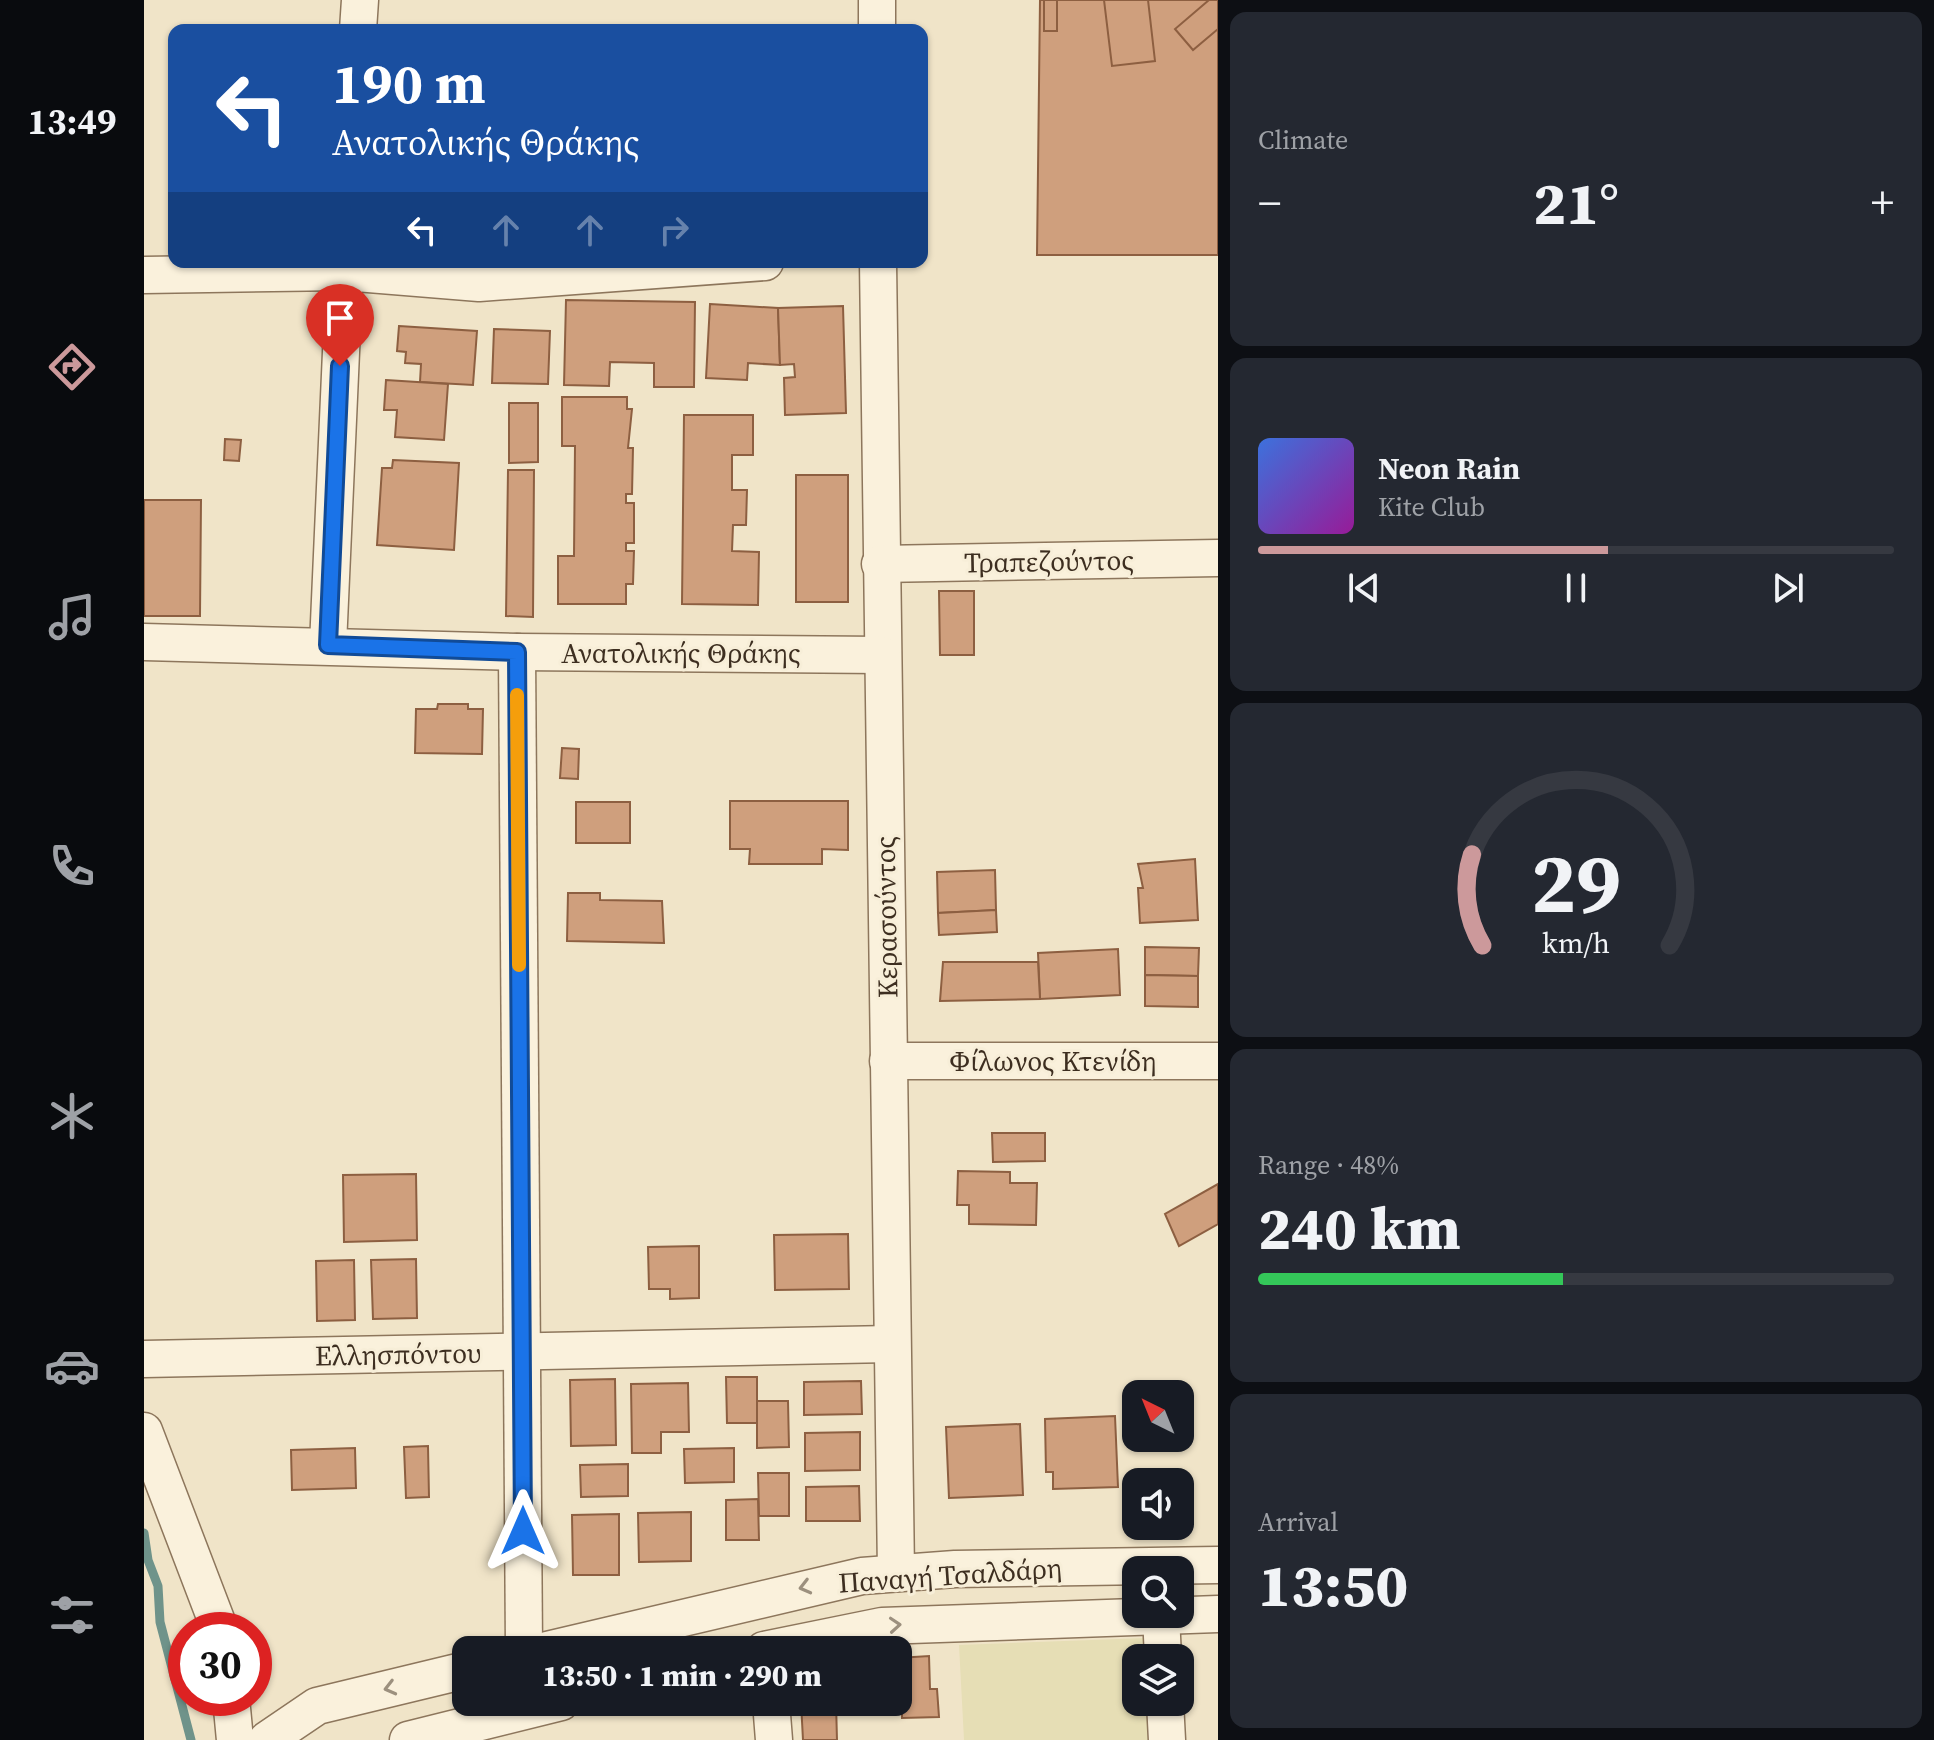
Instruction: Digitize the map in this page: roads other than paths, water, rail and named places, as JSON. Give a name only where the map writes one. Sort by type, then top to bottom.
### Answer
[{"type":"street","points":[[358,24],[360,0]]},
{"type":"street","points":[[877,0],[877,24]]},
{"type":"street","points":[[144,275],[319,268]]},
{"type":"street","points":[[328,645],[344,268]]},
{"type":"street","points":[[352,268],[479,283],[683,268]]},
{"type":"street","name":"Κερασούντος","points":[[878,268],[896,1573]]},
{"type":"street","name":"Τραπεζούντος","points":[[880,564],[1218,558]]},
{"type":"street","name":"Ανατολικής Θράκης","points":[[144,642],[517,652],[882,655]]},
{"type":"street","points":[[517,652],[524,1636]]},
{"type":"street","name":"Φίλωνος Κτενίδη","points":[[888,1061],[1218,1061]]},
{"type":"street","name":"Ελλησπόντου","points":[[144,1359],[891,1344]]},
{"type":"street","points":[[144,1431],[213,1612]]},
{"type":"street","name":"Παναγή Τσαλδάρη","points":[[605,1636],[831,1581],[896,1573],[1218,1565]]},
{"type":"street","name":"Παναγή Τσαλδάρη","points":[[1194,1614],[1218,1614]]},
{"type":"street","name":"Παναγή Τσαλδάρη","points":[[834,1636],[882,1626],[1122,1617]]},
{"type":"street","points":[[267,1740],[317,1706],[452,1673]]},
{"type":"street","points":[[233,1716],[235,1740]]},
{"type":"street","points":[[408,1740],[505,1716]]},
{"type":"street","points":[[772,1716],[774,1740]]},
{"type":"street","points":[[1166,1716],[1167,1740]]},
{"type":"waterway","points":[[144,1533],[148,1560],[158,1586],[160,1622],[191,1740]]}]
